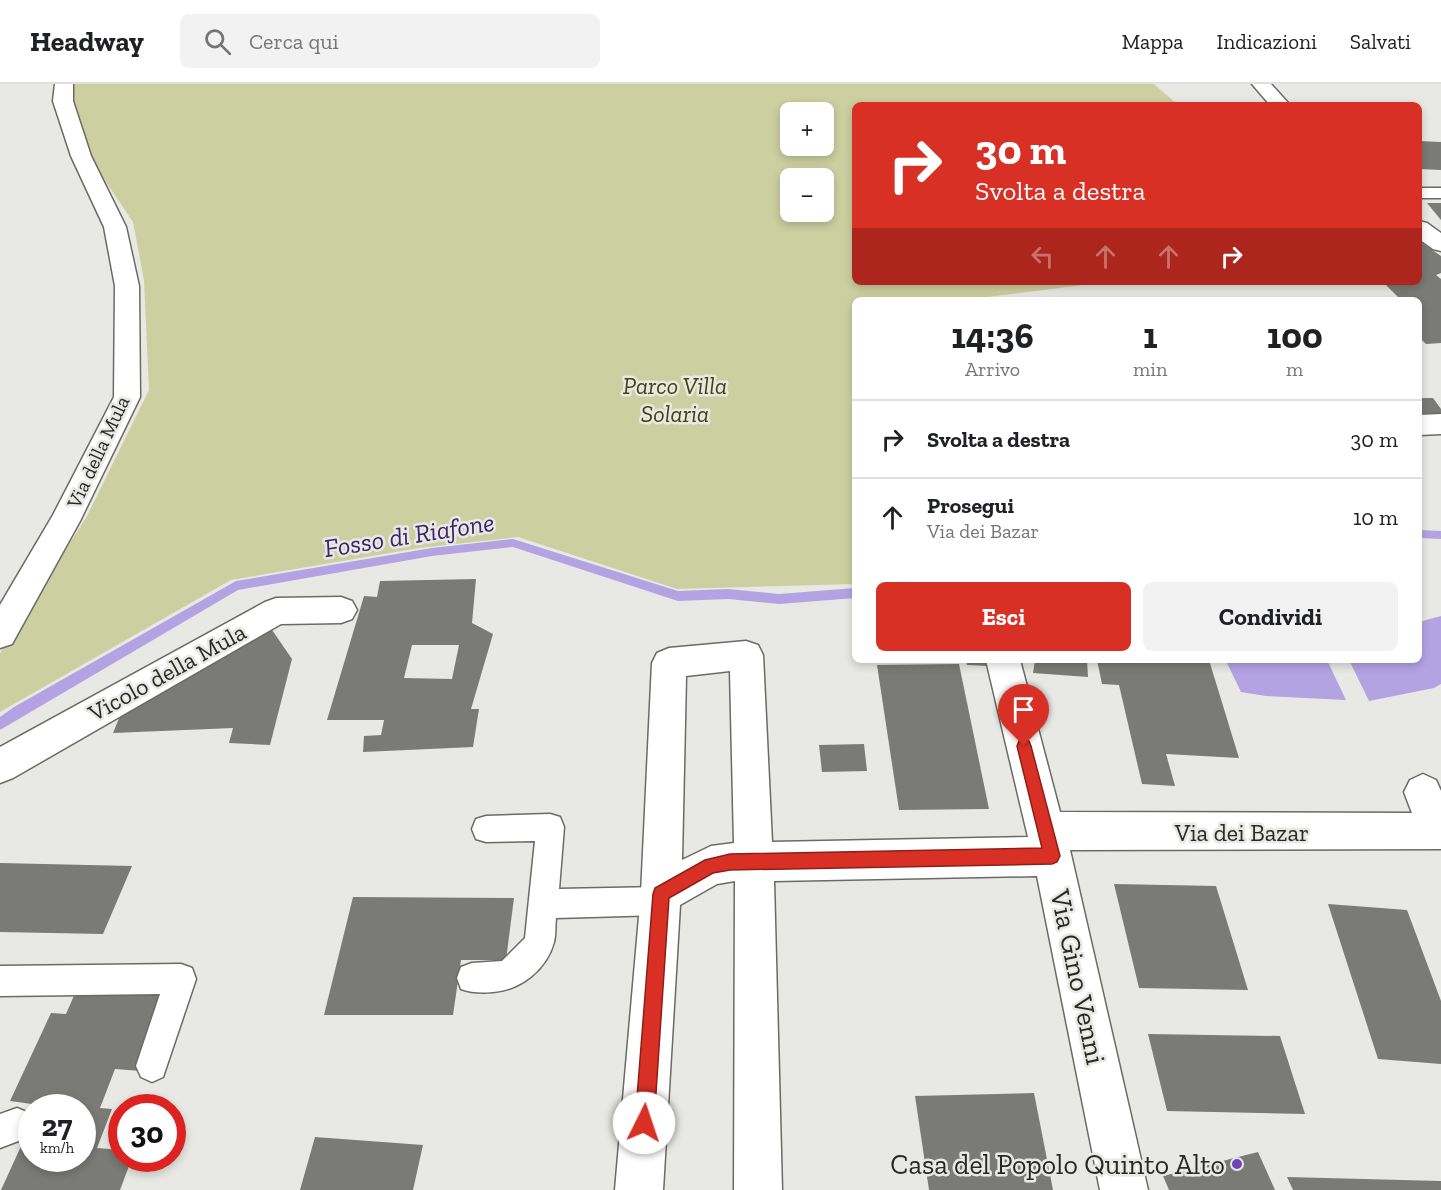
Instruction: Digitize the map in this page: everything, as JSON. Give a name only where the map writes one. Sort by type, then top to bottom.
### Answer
[{"type":"street","name":"Via della Mula","points":[[0,634],[65,521],[127,397],[127,286],[115,227],[81,156],[63,101],[64,84]]},
{"type":"street","points":[[1261,84],[1277,102]]},
{"type":"street","points":[[1422,230],[1441,244]]},
{"type":"street","points":[[1422,425],[1441,424]]},
{"type":"street","name":"Vicolo della Mula","points":[[0,766],[276,611],[341,610]]},
{"type":"street","points":[[639,1190],[660,898],[669,663],[746,655],[754,862],[758,1190]]},
{"type":"street","name":"Via Gino Venni","points":[[1004,663],[1048,844],[1124,1190]]},
{"type":"street","name":"Via dei Bazar","points":[[660,898],[711,866],[730,862],[1048,844],[1435,815]]},
{"type":"lane","points":[[1422,194],[1441,193]]},
{"type":"lane","points":[[472,978],[505,976],[518,969],[539,942],[550,827],[486,829]]},
{"type":"lane","points":[[543,904],[660,898]]},
{"type":"lane","points":[[0,981],[182,979],[152,1066]]},
{"type":"green space","name":"Parco Villa Solaria","points":[[71,84],[1154,84],[1175,102],[852,102],[852,285],[1083,285],[987,297],[852,297],[852,584],[677,589],[518,537],[419,548],[231,580],[0,712],[0,653],[87,516],[149,390],[144,280],[133,222],[89,157],[69,99]]},
{"type":"shaded area","points":[[1441,616],[1441,684],[1434,688],[1369,701],[1350,663],[1422,663],[1422,621]]},
{"type":"shaded area","points":[[1227,663],[1328,663],[1346,700],[1266,696],[1241,692]]},
{"type":"building","points":[[1422,141],[1441,142],[1441,170],[1422,169]]},
{"type":"building","points":[[1427,203],[1441,203],[1441,220]]},
{"type":"building","points":[[1422,243],[1441,256],[1441,273],[1436,275],[1441,279],[1441,343],[1426,344],[1422,340],[1422,297],[1398,297],[1386,285],[1422,285]]},
{"type":"building","points":[[1422,398],[1433,398],[1441,409],[1441,413],[1422,414]]},
{"type":"building","points":[[476,579],[472,623],[493,634],[471,709],[479,709],[473,747],[363,752],[364,736],[381,735],[384,720],[327,720],[364,596],[377,597],[380,581]],"holes":[[[412,645],[459,645],[452,679],[404,678]]]},
{"type":"building","points":[[270,627],[292,659],[270,745],[229,743],[233,728],[113,733],[128,696]]},
{"type":"building","points":[[967,663],[988,663],[989,666],[967,665]]},
{"type":"building","points":[[1035,663],[1087,663],[1088,677],[1033,673]]},
{"type":"building","points":[[1098,663],[1210,663],[1239,758],[1166,754],[1175,786],[1142,784],[1119,685],[1102,684]]},
{"type":"building","points":[[959,664],[989,809],[899,810],[877,665]]},
{"type":"building","points":[[864,744],[867,771],[822,772],[819,745]]},
{"type":"building","points":[[0,863],[132,866],[103,934],[0,932]]},
{"type":"building","points":[[1114,884],[1216,886],[1248,990],[1139,988]]},
{"type":"building","points":[[353,897],[514,898],[506,960],[461,960],[453,1015],[324,1015]]},
{"type":"building","points":[[1328,904],[1407,910],[1441,1001],[1441,1064],[1378,1059]]},
{"type":"building","points":[[79,984],[173,992],[141,1071],[115,1069],[100,1108],[108,1109],[108,1119],[97,1148],[108,1149],[108,1172],[127,1172],[120,1190],[1,1190],[18,1153],[18,1172],[96,1172],[96,1094],[18,1094],[18,1102],[10,1101],[51,1013],[66,1014]]},
{"type":"building","points":[[1148,1034],[1280,1036],[1305,1114],[1167,1111]]},
{"type":"building","points":[[1034,1093],[1053,1190],[929,1190],[915,1096]]},
{"type":"building","points":[[315,1137],[423,1145],[413,1190],[300,1190]]},
{"type":"building","name":"Casa del Popolo Quinto Alto","points":[[1258,1152],[1275,1190],[1169,1190],[1163,1176]]},
{"type":"building","points":[[1287,1177],[1441,1181],[1441,1190],[1293,1190]]},
{"type":"waterway","name":"Fosso di Riafone","points":[[1422,534],[1441,535]]},
{"type":"waterway","name":"Fosso di Riafone","points":[[0,724],[18,711],[236,586],[432,552],[513,543],[678,596],[728,594],[779,599],[852,593]]},
{"type":"place","name":"Casa del Popolo Quinto Alto","points":[[1237,1164]]},
{"type":"route","points":[[644,1123],[661,894],[711,866],[730,862],[1052,856],[1024,746]]}]
